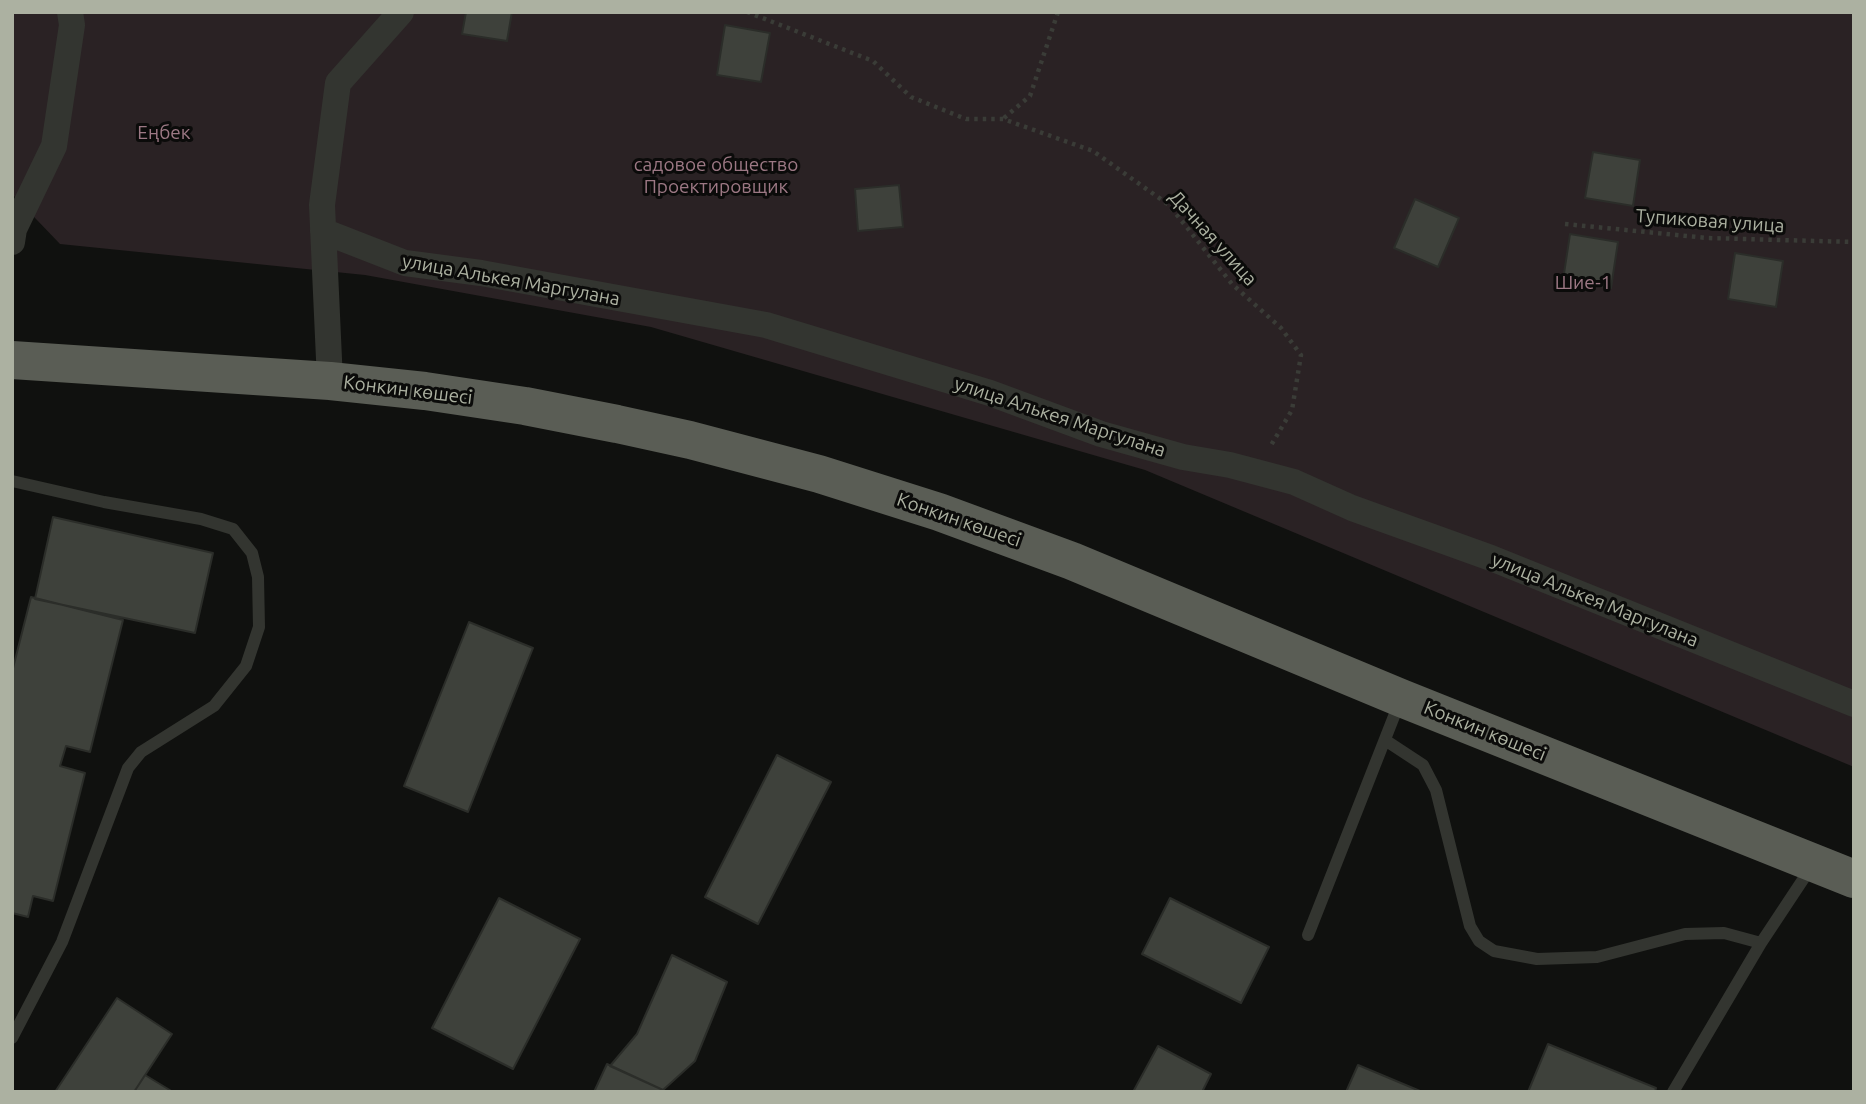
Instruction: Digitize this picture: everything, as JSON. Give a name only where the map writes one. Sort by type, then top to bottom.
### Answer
[{"type":"highway","name":"Конкин көшесі","points":[[12,360],[330,381],[525,406],[690,440],[819,474],[939,512],[1072,561],[1401,698],[1854,879]]},
{"type":"street","points":[[13,232],[54,146],[72,25],[70,12]]},
{"type":"street","points":[[330,381],[322,205],[338,83],[401,12]]},
{"type":"street","name":"улица Алькея Маргулана","points":[[323,231],[404,263],[481,273],[766,325],[990,393],[1101,434],[1183,457],[1230,465],[1294,482],[1352,508],[1491,558],[1854,704]]},
{"type":"lane","points":[[12,481],[104,502],[201,519],[233,529],[252,553],[258,577],[259,614],[259,627],[246,666],[214,706],[141,752],[128,768],[62,943],[12,1038]]},
{"type":"lane","points":[[1308,935],[1401,698]]},
{"type":"lane","points":[[1385,740],[1423,765],[1436,790],[1470,926],[1479,942],[1494,951],[1537,959],[1597,957],[1685,934],[1724,933],[1761,943]]},
{"type":"lane","points":[[1673,1092],[1761,943],[1814,863]]},
{"type":"path","name":"Дачная улица","points":[[747,12],[873,61],[911,97],[966,119],[1003,119],[1093,151],[1169,205],[1232,284],[1281,328],[1301,355],[1293,410],[1255,472]]},
{"type":"path","points":[[1003,119],[1030,96],[1058,12]]},
{"type":"path","name":"Тупиковая улица","points":[[1565,224],[1707,238],[1854,242]]},
{"type":"green space","points":[[12,12],[1854,12],[1854,767],[1145,470],[651,327],[365,275],[60,244],[12,194]]},
{"type":"building","points":[[466,12],[512,12],[507,41],[462,34]]},
{"type":"building","points":[[725,25],[770,33],[761,82],[717,75]]},
{"type":"building","points":[[1593,152],[1640,160],[1633,206],[1585,198]]},
{"type":"building","points":[[899,185],[903,227],[858,231],[855,189]]},
{"type":"building","points":[[1415,199],[1459,218],[1438,267],[1394,248]]},
{"type":"building","points":[[1570,234],[1618,242],[1611,288],[1563,280]]},
{"type":"building","points":[[1735,253],[1783,261],[1776,307],[1728,299]]},
{"type":"building","points":[[53,517],[213,553],[195,633],[35,599]]},
{"type":"building","points":[[31,597],[123,620],[90,752],[66,746],[60,766],[85,773],[53,901],[33,896],[28,917],[12,913],[12,672]]},
{"type":"building","points":[[469,622],[533,648],[468,812],[404,786]]},
{"type":"building","points":[[777,755],[831,782],[758,924],[705,897]]},
{"type":"building","points":[[499,898],[580,939],[513,1069],[432,1028]]},
{"type":"building","points":[[1170,898],[1269,947],[1241,1003],[1142,954]]},
{"type":"building","points":[[672,955],[727,982],[695,1061],[663,1090],[610,1066],[637,1034]]},
{"type":"building","points":[[117,998],[172,1034],[134,1092],[55,1092]]},
{"type":"building","points":[[1548,1044],[1656,1088],[1655,1092],[1528,1092]]},
{"type":"building","points":[[1158,1046],[1211,1074],[1202,1092],[1133,1092]]},
{"type":"building","points":[[607,1064],[663,1090],[594,1092]]},
{"type":"building","points":[[1358,1065],[1420,1091],[1346,1092]]},
{"type":"building","points":[[145,1075],[173,1092],[134,1092]]},
{"type":"park label","name":"Еңбек","points":[[164,133]]},
{"type":"park label","name":"садовое общество Проектировщик","points":[[716,176]]},
{"type":"park label","name":"Шие-1","points":[[1583,283]]}]
